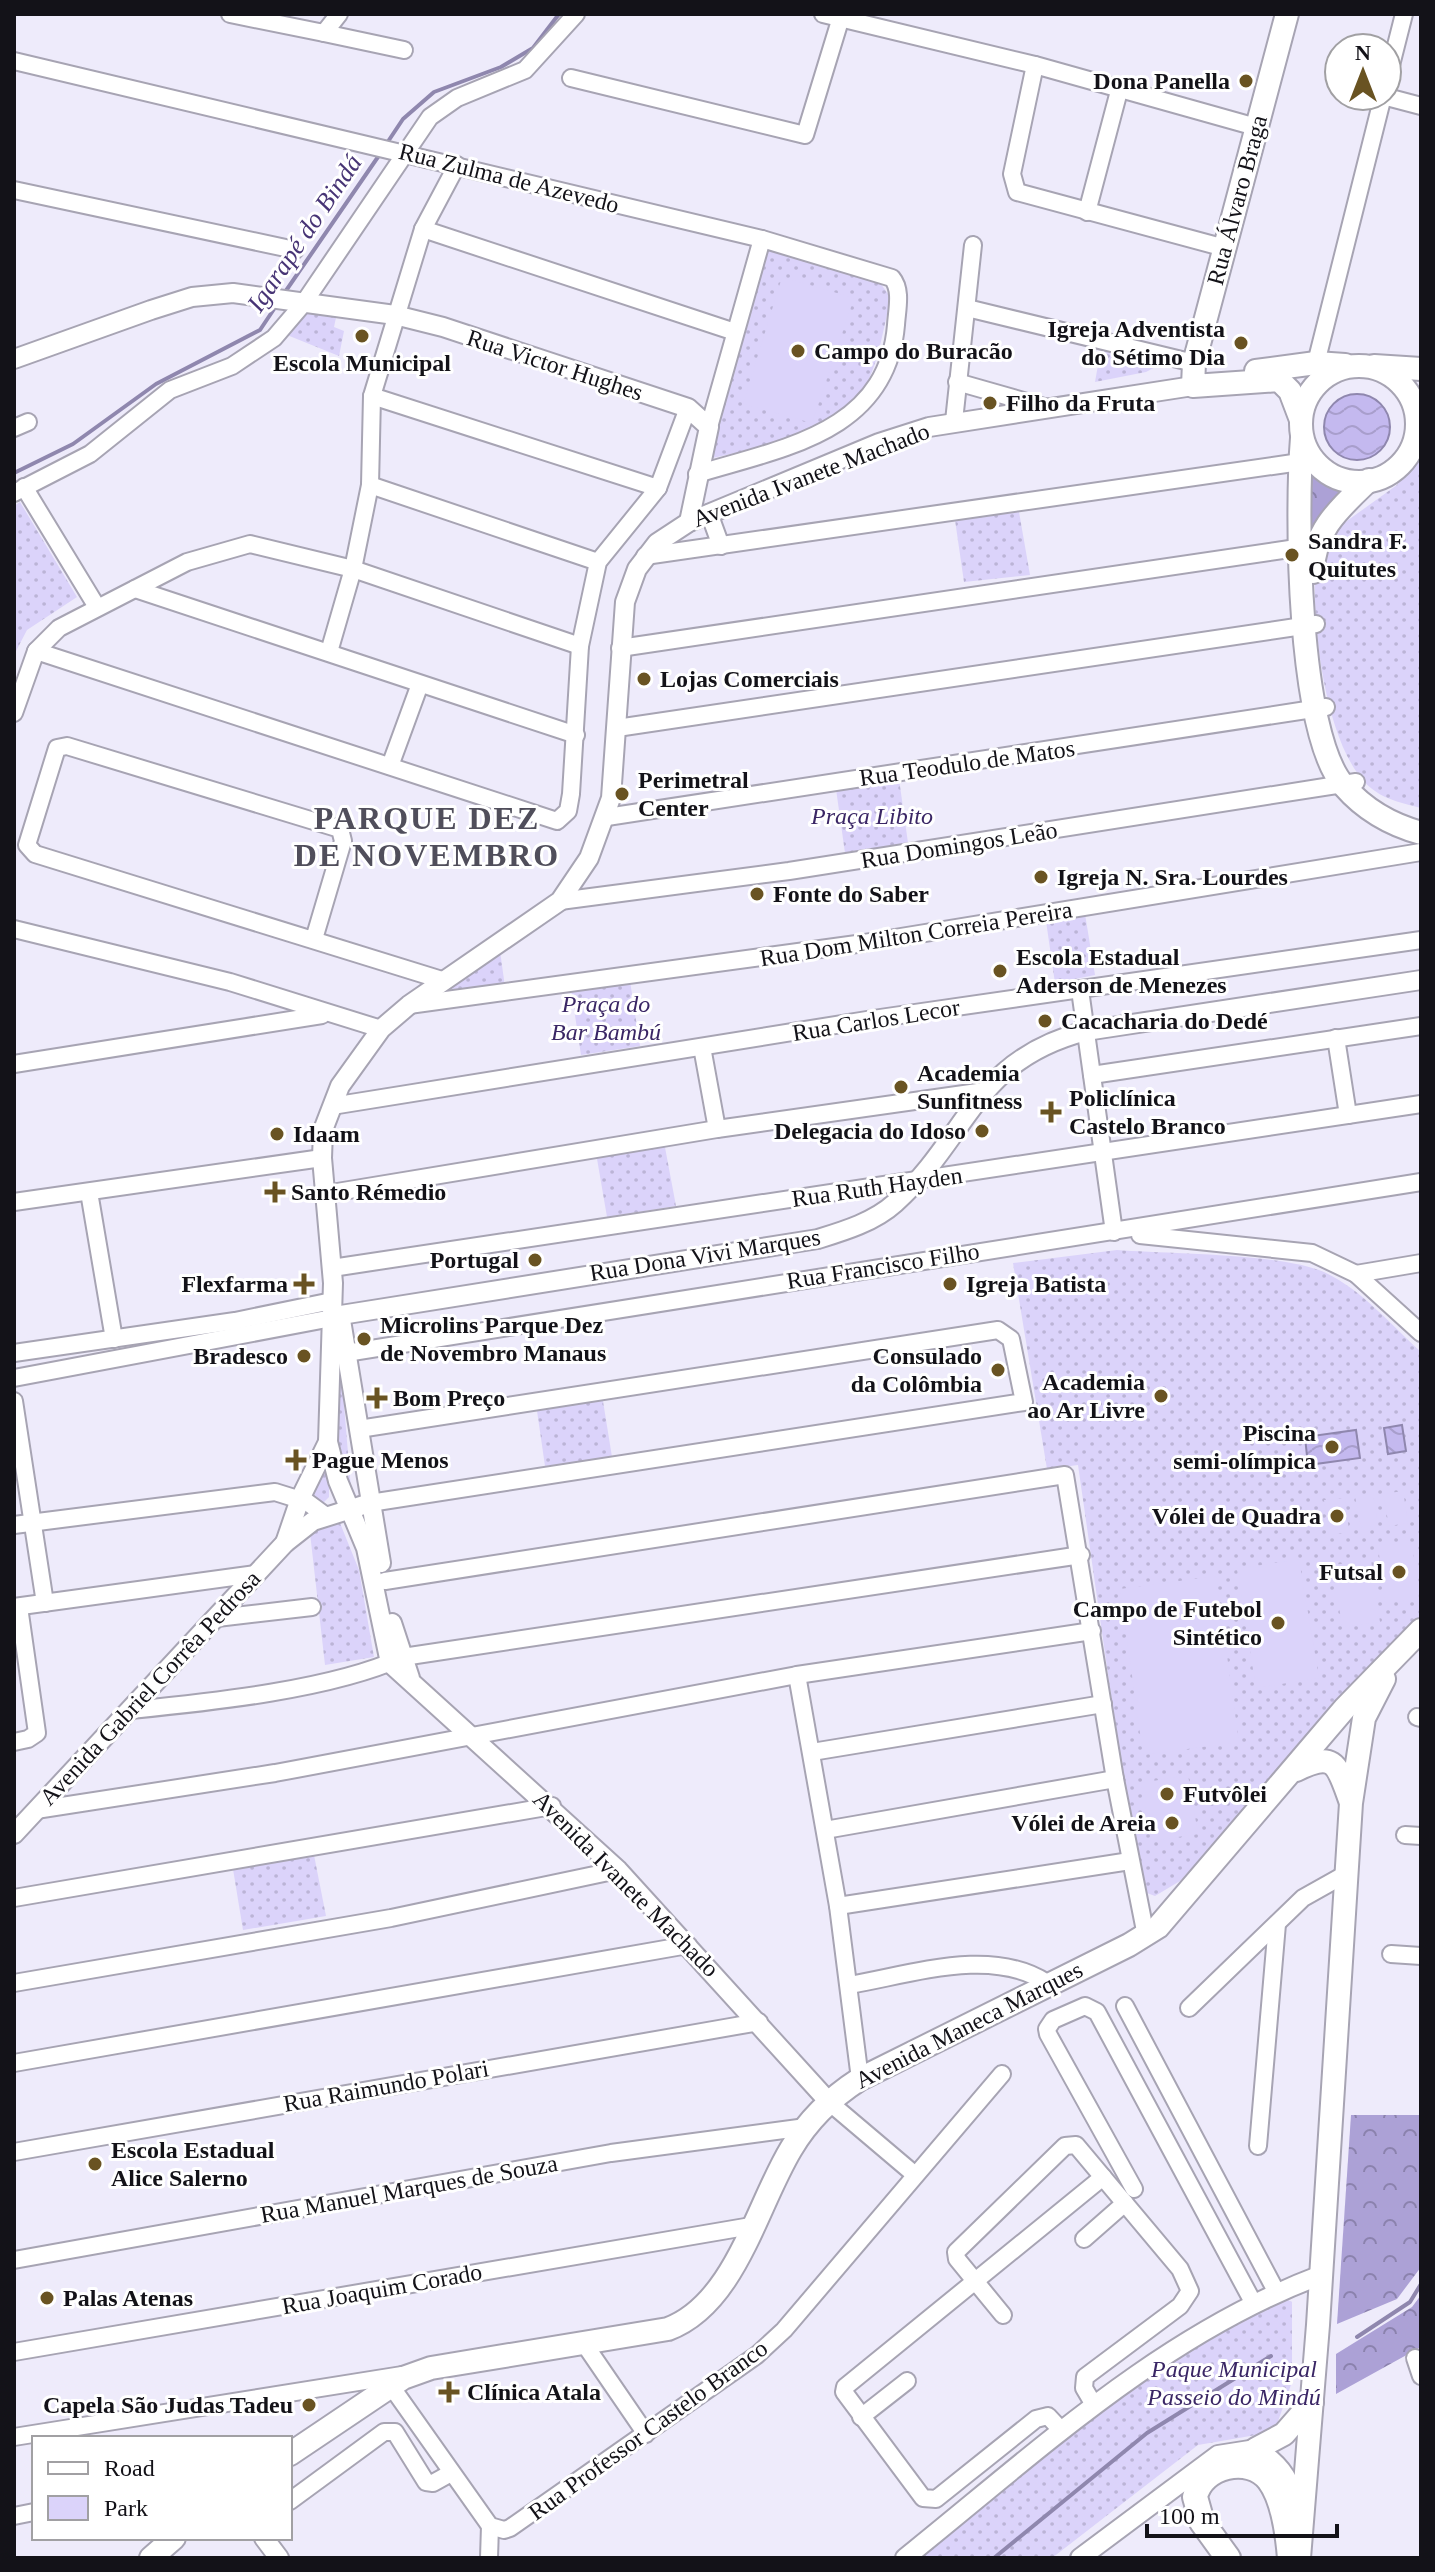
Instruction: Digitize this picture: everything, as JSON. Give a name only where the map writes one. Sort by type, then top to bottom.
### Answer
[{"type":"main road","name":"Rua Álvaro Braga","points":[[1193,375],[1287,14]]},
{"type":"main road","name":"Avenida Ivanete Machado","points":[[1221,382],[1274,367],[1316,363],[1421,369]]},
{"type":"main road","points":[[1302,429],[1316,463],[1327,472],[1355,481],[1369,480],[1393,470],[1409,452],[1418,424],[1409,395],[1392,376],[1360,366],[1340,369],[1317,383],[1309,394],[1302,429],[1300,462],[1311,625],[1327,757],[1370,810],[1401,827],[1421,833]]},
{"type":"main road","name":"Avenida Ivanete Machado","points":[[1193,375],[1221,382],[1279,380],[1290,391],[1302,429]]},
{"type":"main road","points":[[1308,546],[1334,514],[1369,480]]},
{"type":"main road","points":[[1349,783],[1385,805],[1421,820]]},
{"type":"main road","name":"Avenida Maneca Marques","points":[[292,2453],[391,2386],[416,2373],[668,2329],[688,2322],[717,2292],[806,2127],[829,2102],[860,2079],[1146,1936],[1169,1917],[1287,1774],[1345,1708],[1421,1630]]},
{"type":"main road","points":[[1299,2558],[1318,2325],[1344,1875],[1359,1740],[1371,1700],[1384,1680],[1421,1640]]},
{"type":"main road","points":[[1287,1774],[1315,1761],[1331,1762],[1339,1771],[1351,1803]]},
{"type":"main road","points":[[1256,2449],[1284,2434],[1312,2402]]},
{"type":"main road","points":[[1228,2558],[1202,2522],[1195,2497],[1204,2479],[1219,2470],[1240,2465],[1264,2475],[1274,2487],[1285,2524],[1290,2558]]},
{"type":"street","points":[[230,14],[404,50]]},
{"type":"street","points":[[324,33],[339,14]]},
{"type":"street","points":[[97,607],[19,490],[90,454],[170,390],[255,353],[274,338],[399,151],[442,106],[525,70],[576,14]]},
{"type":"street","points":[[823,14],[1035,65],[1256,127]]},
{"type":"street","points":[[571,78],[805,135],[810,130],[841,16]]},
{"type":"street","name":"Rua Zulma de Azevedo","points":[[14,61],[762,239],[883,273],[897,284],[895,331],[887,366],[875,390],[856,411],[829,430],[807,439],[697,474]]},
{"type":"street","points":[[1035,65],[1012,174],[1017,192],[1225,248]]},
{"type":"street","points":[[1087,212],[1119,91]]},
{"type":"street","points":[[1316,363],[1379,112]]},
{"type":"street","points":[[329,652],[353,569],[370,485],[372,396],[423,229],[457,165]]},
{"type":"street","points":[[14,190],[295,250]]},
{"type":"street","points":[[423,229],[735,332]]},
{"type":"street","points":[[689,522],[709,427],[762,239]]},
{"type":"street","points":[[954,421],[973,245]]},
{"type":"street","name":"Rua Victor Hughes","points":[[14,359],[192,297],[233,293],[395,315],[443,327],[688,408],[709,427]]},
{"type":"street","points":[[967,308],[1193,375]]},
{"type":"street","name":"Avenida Ivanete Machado","points":[[829,2102],[618,1870],[410,1678],[396,1660],[371,1566],[328,1442],[335,1306],[322,1158],[323,1130],[352,1066],[381,1029],[409,1005],[560,901],[589,858],[607,817],[617,728],[625,602],[645,556],[665,537],[709,513],[879,443],[954,421],[1049,408],[1193,375]]},
{"type":"street","points":[[957,382],[1049,408]]},
{"type":"street","points":[[372,396],[658,488]]},
{"type":"street","points":[[36,651],[557,821],[568,811],[576,735],[580,646],[598,562],[658,488],[688,408]]},
{"type":"street","points":[[645,556],[1300,462]]},
{"type":"street","points":[[370,485],[598,562]]},
{"type":"street","points":[[709,513],[721,546]]},
{"type":"street","points":[[15,703],[36,651],[59,628],[187,562],[250,544],[353,569],[580,646]]},
{"type":"street","points":[[620,648],[1308,546]]},
{"type":"street","points":[[135,589],[576,735]]},
{"type":"street","points":[[617,728],[1311,625]]},
{"type":"street","points":[[390,766],[420,684]]},
{"type":"street","name":"Rua Teodulo de Matos","points":[[607,817],[1320,708]]},
{"type":"street","points":[[314,939],[343,841],[340,829],[67,746],[54,752],[27,845],[35,854],[445,981]]},
{"type":"street","name":"Rua Domingos Leão","points":[[560,901],[804,869],[1349,783]]},
{"type":"street","name":"Rua Dom Milton Correia Pereira","points":[[409,1005],[864,943],[1421,852]]},
{"type":"street","points":[[14,929],[230,982],[381,1029]]},
{"type":"street","name":"Rua Carlos Lecor","points":[[332,1106],[702,1047],[1421,940]]},
{"type":"street","name":"Rua Dona Vivi Marques","points":[[335,1306],[818,1239],[864,1222],[894,1204],[915,1182],[985,1091],[1027,1053],[1086,1031],[1421,980]]},
{"type":"street","points":[[1080,990],[1114,1232],[1288,1248],[1334,1261],[1356,1274],[1421,1333]]},
{"type":"street","points":[[14,1064],[328,1014]]},
{"type":"street","points":[[1092,1075],[1421,1026]]},
{"type":"street","points":[[1336,1038],[1348,1115]]},
{"type":"street","points":[[702,1047],[717,1129]]},
{"type":"street","points":[[325,1194],[717,1129],[985,1091]]},
{"type":"street","name":"Rua Ruth Hayden","points":[[332,1268],[1421,1104]]},
{"type":"street","points":[[14,1202],[322,1158]]},
{"type":"street","name":"Rua Francisco Filho","points":[[346,1353],[1421,1182]]},
{"type":"street","points":[[89,1192],[114,1339]]},
{"type":"street","points":[[1356,1274],[1421,1263]]},
{"type":"street","points":[[14,1353],[335,1306]]},
{"type":"street","points":[[14,1378],[335,1306]]},
{"type":"street","name":"Avenida Ivanete Machado","points":[[335,1306],[346,1353],[396,1660]]},
{"type":"street","points":[[359,1429],[998,1330],[1011,1339],[1024,1402],[370,1503]]},
{"type":"street","points":[[331,1395],[354,1400]]},
{"type":"street","points":[[14,1401],[22,1524],[45,1603]]},
{"type":"street","name":"Avenida Gabriel Corrêa Pedrosa","points":[[285,1543],[300,1499],[328,1442]]},
{"type":"street","points":[[385,1581],[1065,1475],[1081,1555],[1115,1779],[1146,1936]]},
{"type":"street","points":[[22,1524],[275,1492],[300,1499],[326,1516]]},
{"type":"street","name":"Avenida Gabriel Corrêa Pedrosa","points":[[14,1834],[285,1543],[326,1516],[370,1503]]},
{"type":"street","points":[[131,1710],[210,1702],[396,1660],[1081,1555]]},
{"type":"street","points":[[14,1742],[33,1737],[36,1726],[17,1607],[256,1574]]},
{"type":"street","points":[[217,1618],[312,1607]]},
{"type":"street","points":[[36,1810],[275,1773],[797,1675],[1092,1631]]},
{"type":"street","points":[[797,1675],[838,1906],[860,2079]]},
{"type":"street","points":[[812,1752],[1103,1704]]},
{"type":"street","points":[[825,1830],[1115,1779]]},
{"type":"street","points":[[14,1898],[552,1806]]},
{"type":"street","points":[[838,1906],[1130,1861]]},
{"type":"street","points":[[14,1983],[391,1918],[618,1870]]},
{"type":"street","points":[[1189,2008],[1303,1898],[1344,1875]]},
{"type":"street","points":[[1258,2146],[1277,1924]]},
{"type":"street","points":[[14,2063],[688,1945]]},
{"type":"street","points":[[1391,1954],[1421,1956]]},
{"type":"street","points":[[849,1985],[973,1965],[1018,1969],[1047,1983]]},
{"type":"street","points":[[1094,2405],[1084,2388],[1085,2377],[1180,2306],[1190,2291],[1180,2269],[1130,2196],[1048,2034],[1047,2029],[1053,2020],[1085,2006],[1097,2012],[1254,2304]]},
{"type":"street","points":[[1125,2006],[1277,2293]]},
{"type":"street","name":"Rua Raimundo Polari","points":[[14,2152],[759,2022]]},
{"type":"street","name":"Rua Professor Castelo Branco","points":[[490,2526],[504,2530],[510,2528],[757,2355],[784,2330],[1002,2074]]},
{"type":"street","points":[[829,2102],[914,2174]]},
{"type":"street","name":"Rua Manuel Marques de Souza","points":[[14,2260],[611,2153],[806,2127]]},
{"type":"street","points":[[1003,2315],[957,2259],[956,2252],[1065,2146],[1076,2145],[1103,2177],[1130,2196]]},
{"type":"street","points":[[1062,2431],[1048,2416],[1036,2419],[936,2499],[928,2500],[845,2398],[845,2387],[1103,2177]]},
{"type":"street","points":[[1084,2239],[1130,2196]]},
{"type":"street","name":"Rua Joaquim Corado","points":[[14,2352],[751,2226]]},
{"type":"street","points":[[905,2558],[1094,2405],[1173,2349],[1254,2304],[1321,2275]]},
{"type":"street","points":[[583,2342],[646,2434]]},
{"type":"street","points":[[1415,2358],[1421,2376]]},
{"type":"street","points":[[14,2437],[416,2373]]},
{"type":"street","points":[[861,2417],[907,2381]]},
{"type":"street","points":[[391,2386],[490,2526],[489,2558]]},
{"type":"street","points":[[292,2499],[379,2434],[390,2431],[395,2432],[426,2482],[433,2483],[451,2473]]},
{"type":"street","points":[[1080,2558],[1218,2455],[1256,2449],[1279,2465],[1288,2477],[1301,2525]]},
{"type":"street","points":[[266,2540],[279,2558]]},
{"type":"green space","points":[[771,249],[878,280],[891,298],[877,358],[862,392],[851,405],[835,416],[794,436],[712,458],[706,452],[765,251]]},
{"type":"green space","name":"Campo do Buracão","points":[[782,277],[854,298],[812,423],[743,404]]},
{"type":"green space","points":[[313,309],[337,313],[334,327],[344,331],[339,356],[282,333],[298,314]]},
{"type":"green space","points":[[1101,348],[1161,364],[1146,372],[1095,382]]},
{"type":"green space","points":[[1304,454],[1319,474],[1354,485],[1322,511],[1306,541]]},
{"type":"green space","points":[[1421,455],[1421,808],[1375,791],[1357,773],[1342,745],[1323,674],[1315,599],[1319,541],[1397,485]]},
{"type":"green space","points":[[20,502],[77,597],[27,630],[14,655],[14,506]]},
{"type":"green space","points":[[1019,512],[1030,575],[964,582],[955,520]]},
{"type":"green space","name":"Praça Libito","points":[[899,779],[908,843],[845,853],[836,789]]},
{"type":"green space","points":[[1085,914],[1095,975],[1055,983],[1046,921]]},
{"type":"green space","points":[[500,951],[505,987],[425,998]]},
{"type":"green space","name":"Praça do Bar Bambú","points":[[630,981],[640,1046],[581,1055],[571,989]]},
{"type":"green space","points":[[664,1142],[676,1206],[607,1217],[596,1153]]},
{"type":"green space","points":[[1117,1250],[1255,1258],[1308,1266],[1352,1289],[1421,1352],[1421,1621],[1180,1881],[1155,1896],[1139,1890],[1078,1465],[1047,1469],[1013,1263]]},
{"type":"green space","points":[[339,1345],[351,1489],[338,1479],[329,1483],[329,1497],[323,1503],[331,1526],[340,1523],[359,1570],[374,1657],[325,1665],[310,1533],[326,1526],[319,1504],[310,1501],[321,1454],[327,1478],[337,1476],[329,1406]]},
{"type":"green space","points":[[602,1395],[612,1457],[545,1466],[536,1404]]},
{"type":"green space","name":"Vólei de Quadra","points":[[1403,1491],[1408,1523],[1389,1526],[1383,1494]]},
{"type":"green space","name":"Vólei de Quadra","points":[[1373,1493],[1378,1525],[1361,1528],[1355,1496]]},
{"type":"green space","name":"Vólei de Quadra","points":[[1345,1498],[1349,1532],[1329,1535],[1324,1500]]},
{"type":"green space","name":"Futsal","points":[[1412,1542],[1419,1599],[1385,1603],[1378,1546]]},
{"type":"green space","name":"Campo de Futebol Sintético","points":[[1299,1559],[1319,1678],[1256,1688],[1237,1569]]},
{"type":"green space","points":[[1371,1560],[1380,1622],[1342,1627],[1333,1565]]},
{"type":"green space","points":[[1216,1576],[1239,1742],[1143,1755],[1120,1589]]},
{"type":"green space","points":[[1188,1775],[1198,1834],[1151,1841],[1141,1783]]},
{"type":"green space","points":[[313,1850],[326,1916],[243,1930],[232,1863]]},
{"type":"green space","points":[[1351,2115],[1421,2115],[1421,2267],[1397,2299],[1337,2324]]},
{"type":"green space","points":[[1421,2295],[1421,2347],[1336,2394],[1336,2354],[1412,2307]]},
{"type":"green space","name":"Paque Municipal Passeio do Mindú","points":[[1282,2297],[1292,2302],[1292,2382],[1277,2424],[1256,2435],[1198,2445],[1052,2558],[915,2558],[1134,2383],[1186,2347]]},
{"type":"water","points":[[1357,394],[1370,397],[1380,404],[1387,414],[1390,427],[1387,440],[1380,450],[1370,457],[1357,460],[1344,457],[1334,450],[1327,440],[1324,427],[1327,414],[1334,404],[1344,397]]},
{"type":"water","points":[[1402,1425],[1406,1451],[1388,1454],[1384,1428]]},
{"type":"water","name":"Piscina semi-olímpica","points":[[1356,1430],[1360,1458],[1308,1465],[1305,1437]]},
{"type":"waterway","name":"Igarapé do Bindá","points":[[387,143],[403,119],[434,92],[501,67],[533,48],[559,14]]},
{"type":"waterway","name":"Igarapé do Bindá","points":[[283,295],[380,154]]},
{"type":"waterway","name":"Igarapé do Bindá","points":[[14,473],[73,444],[156,384],[260,330],[276,306]]},
{"type":"waterway","points":[[1357,2337],[1410,2302],[1421,2284]]},
{"type":"waterway","points":[[994,2558],[1147,2433],[1271,2356]]},
{"type":"place","name":"Dona Panella","points":[[1246,81]]},
{"type":"place","name":"Escola Municipal","points":[[362,336]]},
{"type":"place","name":"Igreja Adventista do Sétimo Dia","points":[[1241,343]]},
{"type":"place","name":"Campo do Buracão","points":[[798,351]]},
{"type":"place","name":"Filho da Fruta","points":[[990,403]]},
{"type":"place","name":"Sandra F. Quitutes","points":[[1292,555]]},
{"type":"place","name":"Lojas Comerciais","points":[[644,679]]},
{"type":"place","name":"Perimetral Center","points":[[622,794]]},
{"type":"place","name":"Igreja N. Sra. Lourdes","points":[[1041,877]]},
{"type":"place","name":"Fonte do Saber","points":[[757,894]]},
{"type":"place","name":"Escola Estadual Aderson de Menezes","points":[[1000,971]]},
{"type":"place","name":"Cacacharia do Dedé","points":[[1045,1021]]},
{"type":"place","name":"Academia Sunfitness","points":[[901,1087]]},
{"type":"place","name":"Policlínica Castelo Branco","points":[[1051,1112]]},
{"type":"place","name":"Delegacia do Idoso","points":[[982,1131]]},
{"type":"place","name":"Idaam","points":[[277,1134]]},
{"type":"place","name":"Santo Rémedio","points":[[275,1192]]},
{"type":"place","name":"Portugal","points":[[535,1260]]},
{"type":"place","name":"Flexfarma","points":[[304,1284]]},
{"type":"place","name":"Igreja Batista","points":[[950,1284]]},
{"type":"place","name":"Microlins Parque Dez de Novembro Manaus","points":[[364,1339]]},
{"type":"place","name":"Bradesco","points":[[304,1356]]},
{"type":"place","name":"Consulado da Colômbia","points":[[998,1370]]},
{"type":"place","name":"Academia ao Ar Livre","points":[[1161,1396]]},
{"type":"place","name":"Bom Preço","points":[[377,1398]]},
{"type":"place","name":"Piscina semi-olímpica","points":[[1332,1447]]},
{"type":"place","name":"Pague Menos","points":[[296,1460]]},
{"type":"place","name":"Vólei de Quadra","points":[[1337,1516]]},
{"type":"place","name":"Futsal","points":[[1399,1572]]},
{"type":"place","name":"Campo de Futebol Sintético","points":[[1278,1623]]},
{"type":"place","name":"Futvôlei","points":[[1167,1794]]},
{"type":"place","name":"Vólei de Areia","points":[[1172,1823]]},
{"type":"place","name":"Escola Estadual Alice Salerno","points":[[95,2164]]},
{"type":"place","name":"Palas Atenas","points":[[47,2298]]},
{"type":"place","name":"Clínica Atala","points":[[449,2392]]},
{"type":"place","name":"Capela São Judas Tadeu","points":[[309,2405]]},
{"type":"district","name":"PARQUE DEZ DE NOVEMBRO","points":[[427,836]]}]
